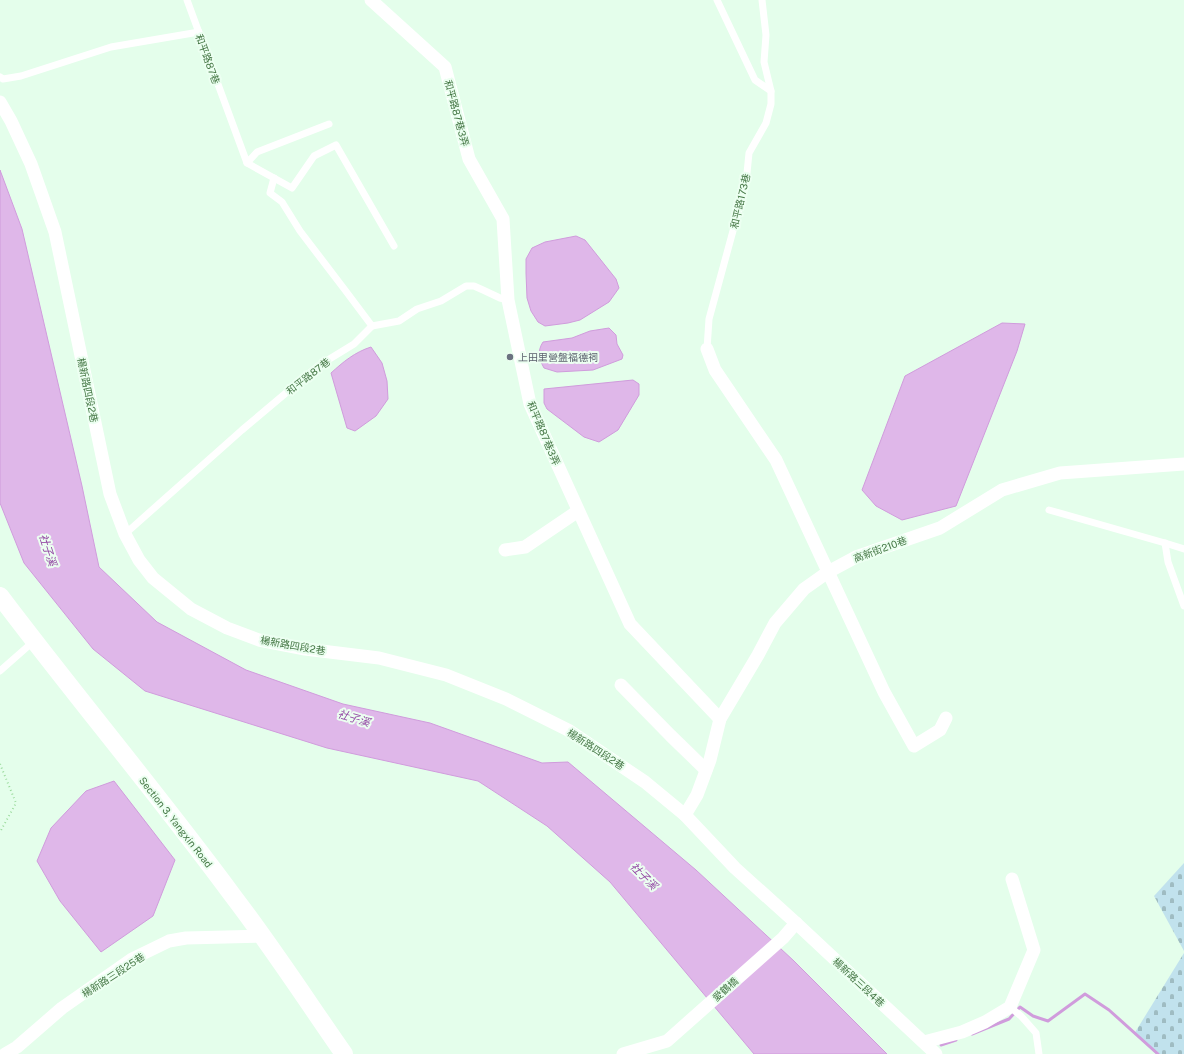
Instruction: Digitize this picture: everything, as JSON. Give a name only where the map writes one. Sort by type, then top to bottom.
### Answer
[{"type":"main road","name":"Section 3, Yangxin Road","points":[[0,596],[152,789],[234,897],[344,1054]]},
{"type":"street","name":"和平路87巷3弄","points":[[371,0],[445,67],[469,159],[503,219],[508,300],[530,404],[630,624],[720,719]]},
{"type":"street","name":"楊新路四段2巷","points":[[0,102],[11,121],[31,164],[48,208],[55,232],[110,494],[125,534],[139,560],[153,578],[191,609],[227,628],[259,640],[305,649],[379,658],[446,676],[506,699],[568,730],[645,782],[685,815],[735,868],[796,923]]},
{"type":"street","points":[[707,349],[715,370],[776,460],[884,692],[914,746],[940,730],[946,718]]},
{"type":"street","name":"高新街210巷","points":[[685,815],[697,795],[710,760],[720,719],[775,623],[804,589],[828,572],[856,556],[940,528],[1002,490],[1060,473],[1184,464]]},
{"type":"street","points":[[505,550],[525,547],[578,511]]},
{"type":"street","points":[[621,685],[706,770]]},
{"type":"street","points":[[924,1042],[962,1032],[985,1022],[1010,1007],[1034,950],[1012,879]]},
{"type":"street","name":"愛鶴橋","points":[[623,1054],[667,1041],[783,938],[796,923]]},
{"type":"street","name":"楊新路三段4巷","points":[[796,923],[936,1054]]},
{"type":"street","name":"楊新路三段25巷","points":[[4,1054],[17,1047],[62,1008],[132,960],[169,941],[186,938],[261,936]]},
{"type":"lane","name":"和平路87巷","points":[[187,0],[246,163]]},
{"type":"lane","points":[[717,0],[756,80],[771,91]]},
{"type":"lane","name":"和平路173巷","points":[[707,349],[709,319],[746,183],[749,153],[766,122],[771,104],[771,91],[764,62],[766,35],[762,0]]},
{"type":"lane","points":[[0,77],[3,79],[21,76],[111,47],[198,32]]},
{"type":"lane","points":[[329,124],[256,152],[246,163],[292,188],[314,156],[336,146],[394,246]]},
{"type":"lane","points":[[274,178],[270,193],[282,202],[300,232],[372,326],[399,321],[417,309],[441,301],[466,286],[474,286],[508,300]]},
{"type":"lane","name":"和平路87巷","points":[[125,534],[242,430],[306,376],[318,366],[354,344],[372,326]]},
{"type":"lane","points":[[1049,510],[1165,542],[1184,549]]},
{"type":"lane","points":[[1165,542],[1168,562],[1184,606]]},
{"type":"lane","points":[[0,671],[34,640]]},
{"type":"lane","points":[[1010,1007],[1021,1016],[1036,1033],[1039,1054]]},
{"type":"path","points":[[0,764],[16,803],[0,832]]},
{"type":"green space","points":[[1184,863],[1184,951],[1154,896]]},
{"type":"green space","points":[[1184,953],[1184,1054],[1156,1054],[1134,1034]]},
{"type":"water","name":"社子溪","points":[[0,170],[22,229],[82,486],[99,567],[157,622],[246,670],[343,704],[430,723],[542,763],[568,762],[696,870],[794,961],[887,1054],[754,1054],[610,882],[547,826],[478,781],[327,748],[145,691],[93,649],[24,563],[0,503]]},
{"type":"water","points":[[576,236],[585,240],[616,279],[619,288],[609,302],[580,320],[545,326],[538,322],[531,311],[527,298],[526,259],[532,248],[545,242]]},
{"type":"water","points":[[1002,323],[1025,324],[1017,351],[956,506],[902,520],[876,506],[862,490],[905,376]]},
{"type":"water","points":[[609,328],[616,335],[617,344],[623,355],[622,359],[593,370],[557,372],[544,368],[539,355],[543,342],[572,338],[590,331]]},
{"type":"water","points":[[371,347],[382,363],[387,381],[388,399],[376,416],[355,431],[347,428],[331,373],[350,358]]},
{"type":"water","points":[[633,380],[639,384],[639,395],[618,430],[599,442],[584,437],[547,409],[544,403],[544,389]]},
{"type":"water","points":[[114,781],[175,860],[153,916],[101,952],[60,901],[37,861],[51,828],[86,791]]},
{"type":"waterway","points":[[972,1034],[1009,1019],[1020,1007],[1033,1016],[1048,1021],[1085,994],[1109,1010],[1158,1054]]},
{"type":"waterway","points":[[941,1045],[956,1040]]},
{"type":"place","name":"上田里營盤福德祠","points":[[510,357]]}]
